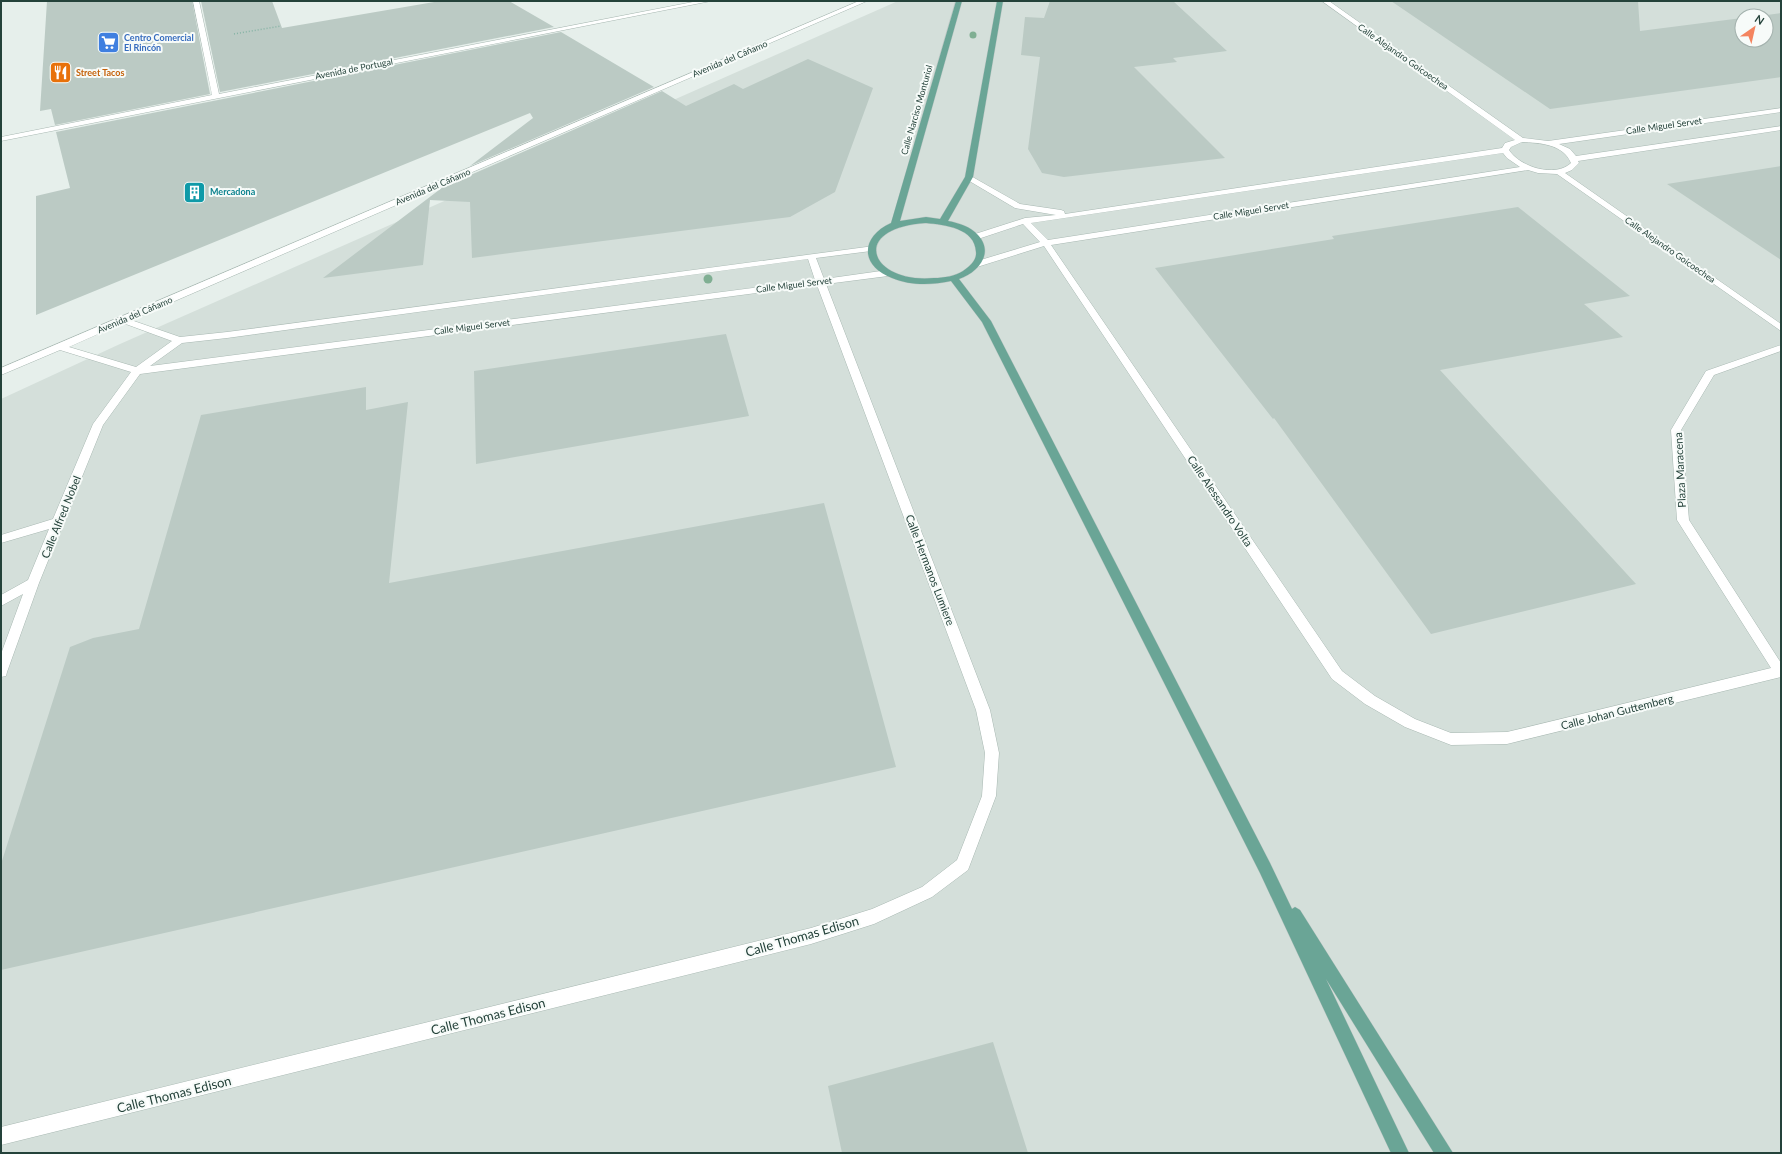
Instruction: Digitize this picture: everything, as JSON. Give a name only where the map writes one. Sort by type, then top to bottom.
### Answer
[{"type":"main road","name":"Calle Narciso Monturiol","points":[[895,225],[959,1]]},
{"type":"main road","points":[[943,222],[968,177],[1000,1]]},
{"type":"main road","points":[[926,220],[943,222],[956,225],[967,231],[975,238],[980,246],[982,255],[977,264],[967,272],[953,278],[935,282],[919,281],[902,278],[888,273],[878,266],[872,257],[871,248],[874,239],[882,231],[895,225],[910,221],[926,220]]},
{"type":"main road","points":[[953,278],[986,321],[1265,868],[1400,1153]]},
{"type":"main road","points":[[1265,868],[1444,1153]]},
{"type":"street","points":[[196,1],[216,96]]},
{"type":"street","name":"Avenida de Portugal","points":[[1,139],[708,1]]},
{"type":"street","name":"Avenida del Cáñamo","points":[[1,372],[864,1]]},
{"type":"street","name":"Calle Alejandro Goicoechea","points":[[1325,1],[1521,140]]},
{"type":"street","name":"Calle Miguel Servet","points":[[1546,143],[1781,110]]},
{"type":"street","name":"Calle Miguel Servet","points":[[1574,159],[1781,128]]},
{"type":"street","points":[[1521,140],[1546,143],[1564,150],[1574,159],[1575,163],[1572,167],[1559,172],[1548,172],[1528,168],[1512,160],[1505,150],[1508,145],[1521,140]]},
{"type":"street","name":"Calle Miguel Servet","points":[[975,238],[1024,221],[1074,215],[1505,150]]},
{"type":"street","name":"Calle Miguel Servet","points":[[977,264],[1046,243],[1528,168]]},
{"type":"street","name":"Calle Alejandro Goicoechea","points":[[1559,172],[1781,328]]},
{"type":"street","name":"Calle Miguel Servet","points":[[968,177],[1018,206],[1074,215]]},
{"type":"street","name":"Calle Alessandro Volta","points":[[1024,221],[1046,243],[1337,675],[1370,700],[1403,719],[1451,739]]},
{"type":"street","points":[[123,320],[179,340],[228,336],[871,248]]},
{"type":"street","name":"Calle Hermanos Lumiere","points":[[811,256],[983,710],[992,753],[988,796],[963,864]]},
{"type":"street","name":"Calle Miguel Servet","points":[[60,347],[137,370],[888,273]]},
{"type":"street","name":"Calle Alfred Nobel","points":[[1,672],[33,583],[98,424],[137,370],[179,340]]},
{"type":"street","name":"Plaza Maracena","points":[[1780,672],[1683,520],[1676,430],[1710,373],[1781,348]]},
{"type":"street","points":[[1,539],[58,522]]},
{"type":"street","points":[[1,601],[33,583]]},
{"type":"street","name":"Calle Johan Guttemberg","points":[[1451,739],[1507,738],[1780,672]]},
{"type":"street","name":"Calle Thomas Edison","points":[[1,1136],[811,936],[874,916],[927,892],[963,864]]},
{"type":"path","points":[[204,40],[281,26]]},
{"type":"shaded area","points":[[898,1],[1781,1],[1781,1153],[1,1153],[1,399],[120,344]]},
{"type":"building","name":"Centro Comercial El Rincón","points":[[47,1],[192,1],[210,94],[55,125],[51,109],[40,111]]},
{"type":"building","points":[[201,1],[272,1],[282,28],[440,1],[509,1],[554,27],[220,92]]},
{"type":"building","points":[[1050,1],[1173,1],[1227,51],[1173,58],[1177,62],[1134,67],[1225,158],[1064,177],[1042,173],[1028,149],[1040,57],[1021,55],[1025,17],[1044,18]]},
{"type":"building","points":[[1391,1],[1638,1],[1640,31],[1734,19],[1734,48],[1774,48],[1774,14],[1781,13],[1781,77],[1550,109]]},
{"type":"building","name":"Mercadona","points":[[561,32],[654,87],[470,166],[533,118],[530,113],[36,315],[36,196],[70,188],[56,132]]},
{"type":"building","points":[[808,59],[873,88],[835,192],[790,217],[472,258],[470,202],[430,200],[423,265],[323,278],[443,187],[662,91],[686,106],[734,84],[743,89]]},
{"type":"building","points":[[1781,166],[1781,260],[1667,184]]},
{"type":"building","points":[[1518,207],[1630,296],[1584,304],[1623,337],[1440,370],[1636,584],[1431,634],[1274,418],[1273,419],[1155,268],[1334,239],[1332,236]]},
{"type":"building","points":[[726,334],[749,416],[476,464],[474,371]]},
{"type":"building","points":[[366,387],[366,410],[408,402],[389,583],[824,503],[896,767],[1,970],[1,864],[70,647],[93,638],[139,629],[201,415]]},
{"type":"building","points":[[993,1042],[1028,1153],[842,1153],[828,1086]]},
{"type":"place","name":"Centro Comercial El Rincón","points":[[109,43]]},
{"type":"place","name":"Street Tacos","points":[[61,73]]},
{"type":"place","name":"Mercadona","points":[[194,192]]}]
